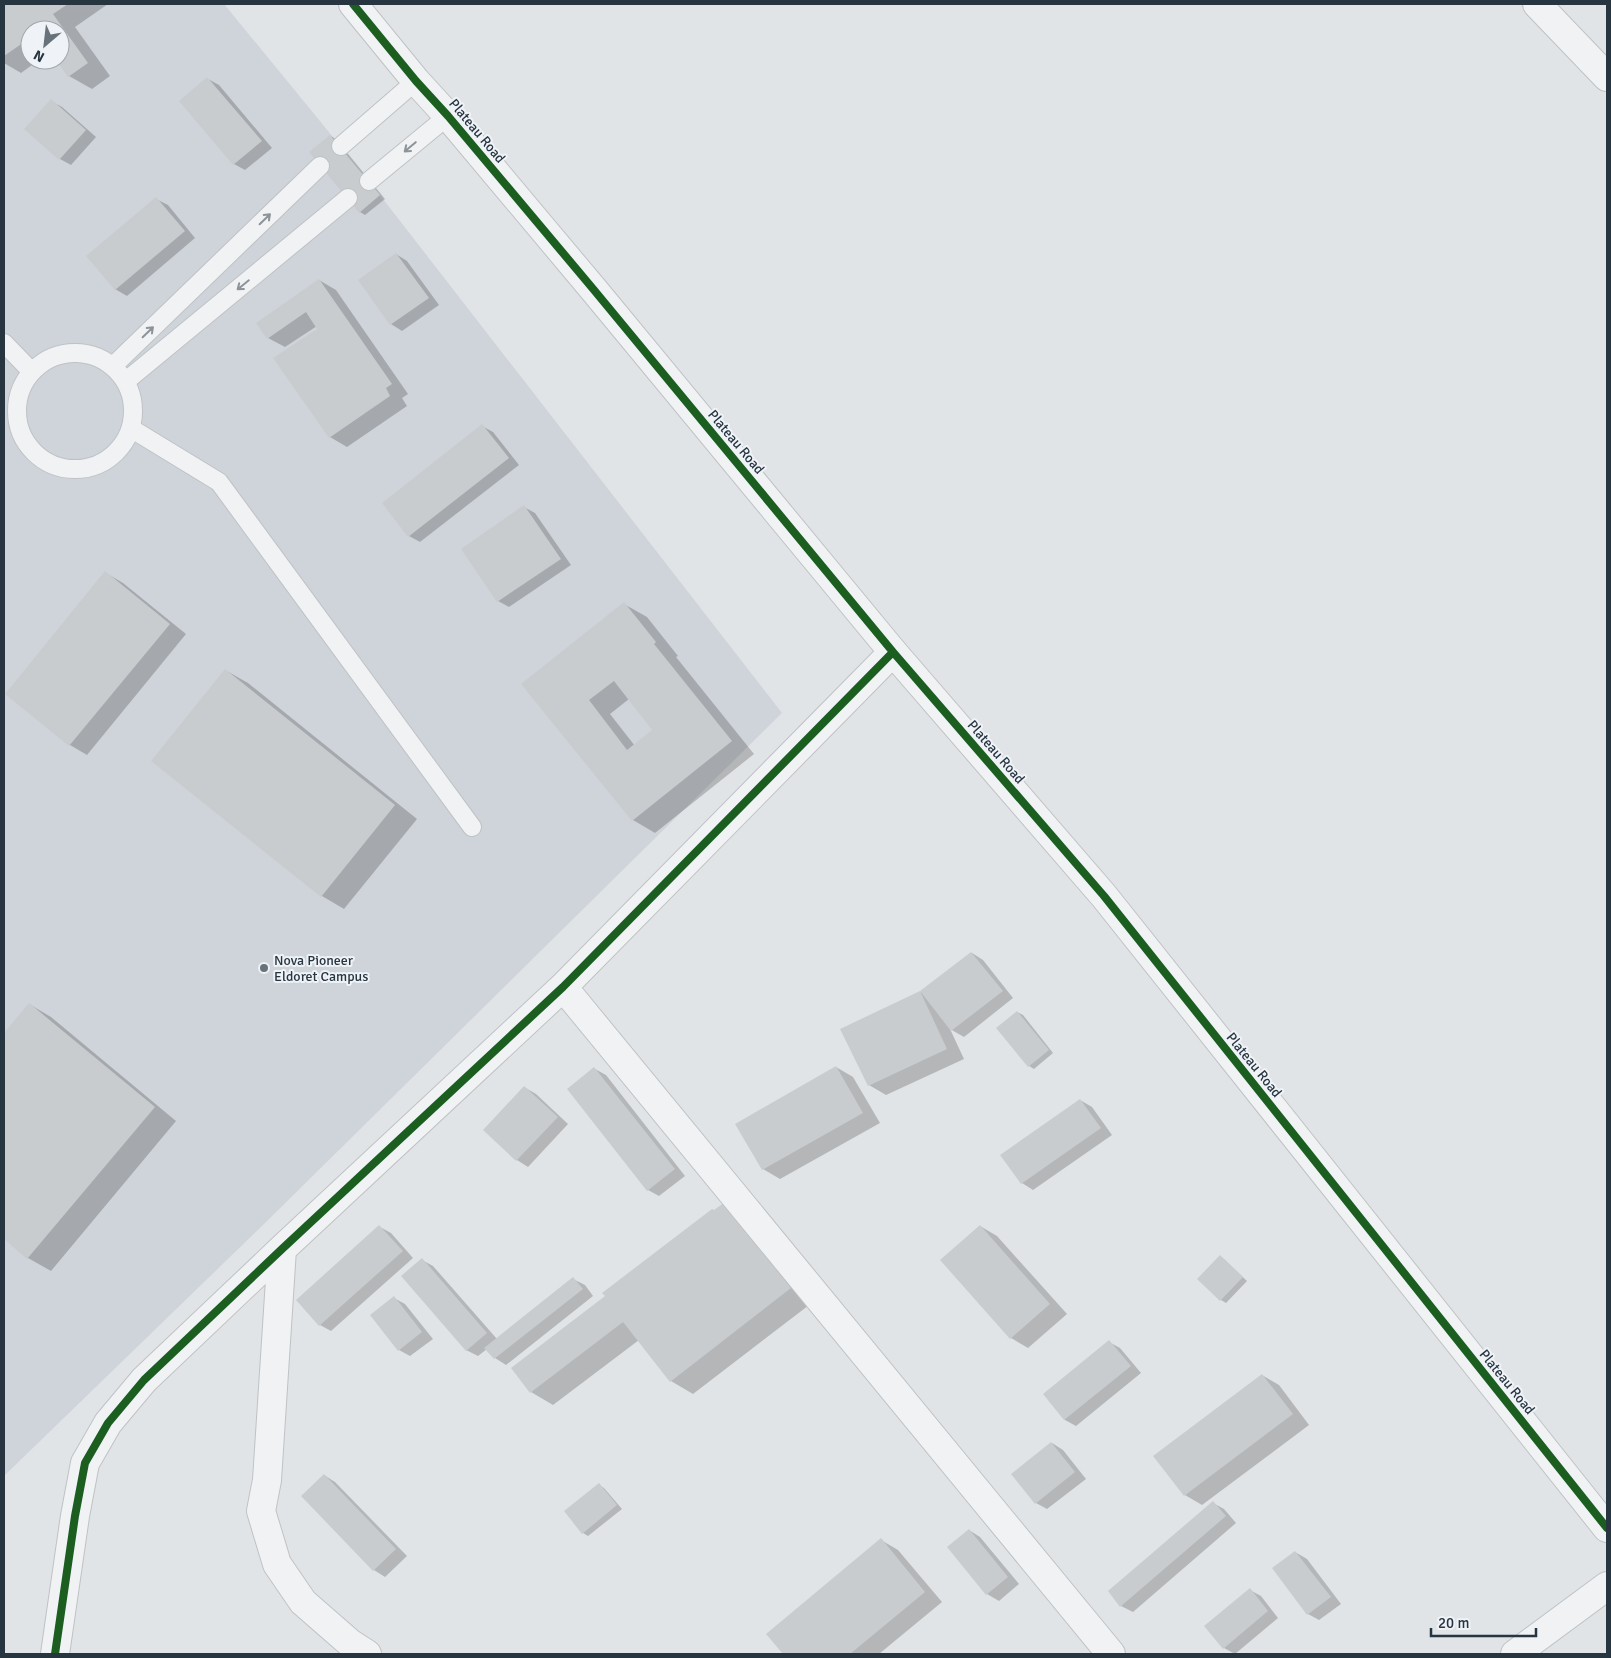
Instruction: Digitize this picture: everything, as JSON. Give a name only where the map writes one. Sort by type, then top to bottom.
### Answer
[{"type":"street","name":"Plateau Road","points":[[353,4],[594,290],[893,652],[1104,896],[1607,1528]]},
{"type":"street","points":[[1537,4],[1607,77]]},
{"type":"street","points":[[56,1654],[75,1516],[85,1463],[108,1423],[144,1380],[563,987],[893,652]]},
{"type":"street","points":[[563,987],[1112,1654]]},
{"type":"street","points":[[282,1249],[267,1480],[261,1510],[277,1564],[303,1602],[350,1643],[367,1654]]},
{"type":"street","points":[[1515,1654],[1607,1586]]},
{"type":"lane","points":[[341,146],[416,81]]},
{"type":"lane","points":[[369,181],[448,116]]},
{"type":"lane","points":[[113,366],[320,166]]},
{"type":"lane","points":[[126,381],[348,198]]},
{"type":"lane","points":[[4,343],[32,372]]},
{"type":"lane","points":[[68,354],[88,354],[113,366],[126,381],[134,409],[132,429],[122,447],[100,465],[80,470],[59,467],[41,458],[27,444],[18,425],[17,405],[23,385],[32,372],[48,359],[68,354]]},
{"type":"lane","points":[[132,429],[219,482],[472,827]]},
{"type":"shaded area","name":"Nova Pioneer Eldoret Campus","points":[[4,4],[224,4],[369,181],[782,713],[264,1224],[4,1476]]},
{"type":"building","points":[[4,4],[68,4],[53,14],[57,20],[20,20],[20,45],[4,56]]},
{"type":"building","points":[[70,38],[88,63],[68,77],[63,70],[70,70]]},
{"type":"building","points":[[207,77],[262,141],[233,165],[179,101]]},
{"type":"building","points":[[51,99],[86,130],[59,160],[24,129]]},
{"type":"building","points":[[330,135],[380,195],[359,213],[309,152]]},
{"type":"building","points":[[156,197],[185,231],[115,290],[86,256]]},
{"type":"building","points":[[396,253],[429,298],[390,325],[358,280]]},
{"type":"building","points":[[319,279],[392,384],[386,388],[390,396],[329,438],[273,358],[317,329],[306,312],[267,339],[256,323]]},
{"type":"building","points":[[482,424],[509,458],[408,537],[382,503]]},
{"type":"building","points":[[524,505],[561,559],[497,602],[461,549]]},
{"type":"building","points":[[105,571],[170,624],[69,746],[5,694]]},
{"type":"building","points":[[624,602],[656,642],[654,644],[732,741],[632,821],[521,684]],"holes":[[[614,681],[652,730],[627,750],[589,700]]]},
{"type":"building","points":[[225,669],[395,805],[321,897],[151,761]]},
{"type":"building","points":[[971,952],[1003,991],[951,1031],[920,991]]},
{"type":"building","points":[[920,991],[947,1049],[868,1086],[840,1029]]},
{"type":"building","points":[[29,1003],[155,1107],[27,1259],[4,1239],[4,1033]]},
{"type":"building","points":[[1017,1011],[1049,1050],[1028,1067],[996,1028]]},
{"type":"building","points":[[836,1066],[863,1113],[762,1170],[735,1124]]},
{"type":"building","points":[[594,1067],[675,1169],[647,1191],[567,1089]]},
{"type":"building","points":[[524,1086],[558,1117],[516,1161],[483,1130]]},
{"type":"building","points":[[1080,1099],[1101,1128],[1021,1184],[1000,1155]]},
{"type":"building","points":[[725,1202],[791,1288],[670,1382],[623,1322],[530,1393],[511,1368],[605,1296],[602,1293],[712,1209],[714,1210]]},
{"type":"building","points":[[379,1225],[403,1251],[319,1326],[296,1300]]},
{"type":"building","points":[[980,1225],[1050,1304],[1010,1339],[940,1260]]},
{"type":"building","points":[[1220,1255],[1243,1277],[1220,1301],[1197,1279]]},
{"type":"building","points":[[422,1258],[487,1333],[466,1351],[401,1276]]},
{"type":"building","points":[[573,1277],[583,1289],[494,1359],[484,1348]]},
{"type":"building","points":[[394,1296],[422,1332],[398,1351],[370,1315]]},
{"type":"building","points":[[1109,1340],[1131,1366],[1064,1420],[1043,1394]]},
{"type":"building","points":[[1262,1374],[1293,1414],[1184,1496],[1153,1456]]},
{"type":"building","points":[[1051,1442],[1075,1472],[1035,1504],[1011,1474]]},
{"type":"building","points":[[324,1474],[396,1549],[373,1571],[301,1496]]},
{"type":"building","points":[[599,1483],[617,1505],[582,1534],[564,1511]]},
{"type":"building","points":[[1213,1501],[1226,1516],[1120,1607],[1108,1591]]},
{"type":"building","points":[[969,1529],[1008,1577],[986,1595],[947,1547]]},
{"type":"building","points":[[881,1538],[925,1592],[850,1654],[783,1654],[766,1634]]},
{"type":"building","points":[[1295,1551],[1331,1597],[1307,1615],[1272,1568]]},
{"type":"building","points":[[1250,1588],[1268,1611],[1223,1649],[1204,1626]]},
{"type":"cycle path","points":[[353,4],[594,290],[893,652],[1104,896],[1607,1528]]},
{"type":"cycle path","points":[[55,1654],[75,1516],[85,1463],[108,1423],[144,1380],[563,987],[893,652]]},
{"type":"place","name":"Nova Pioneer Eldoret Campus","points":[[264,968]]}]
